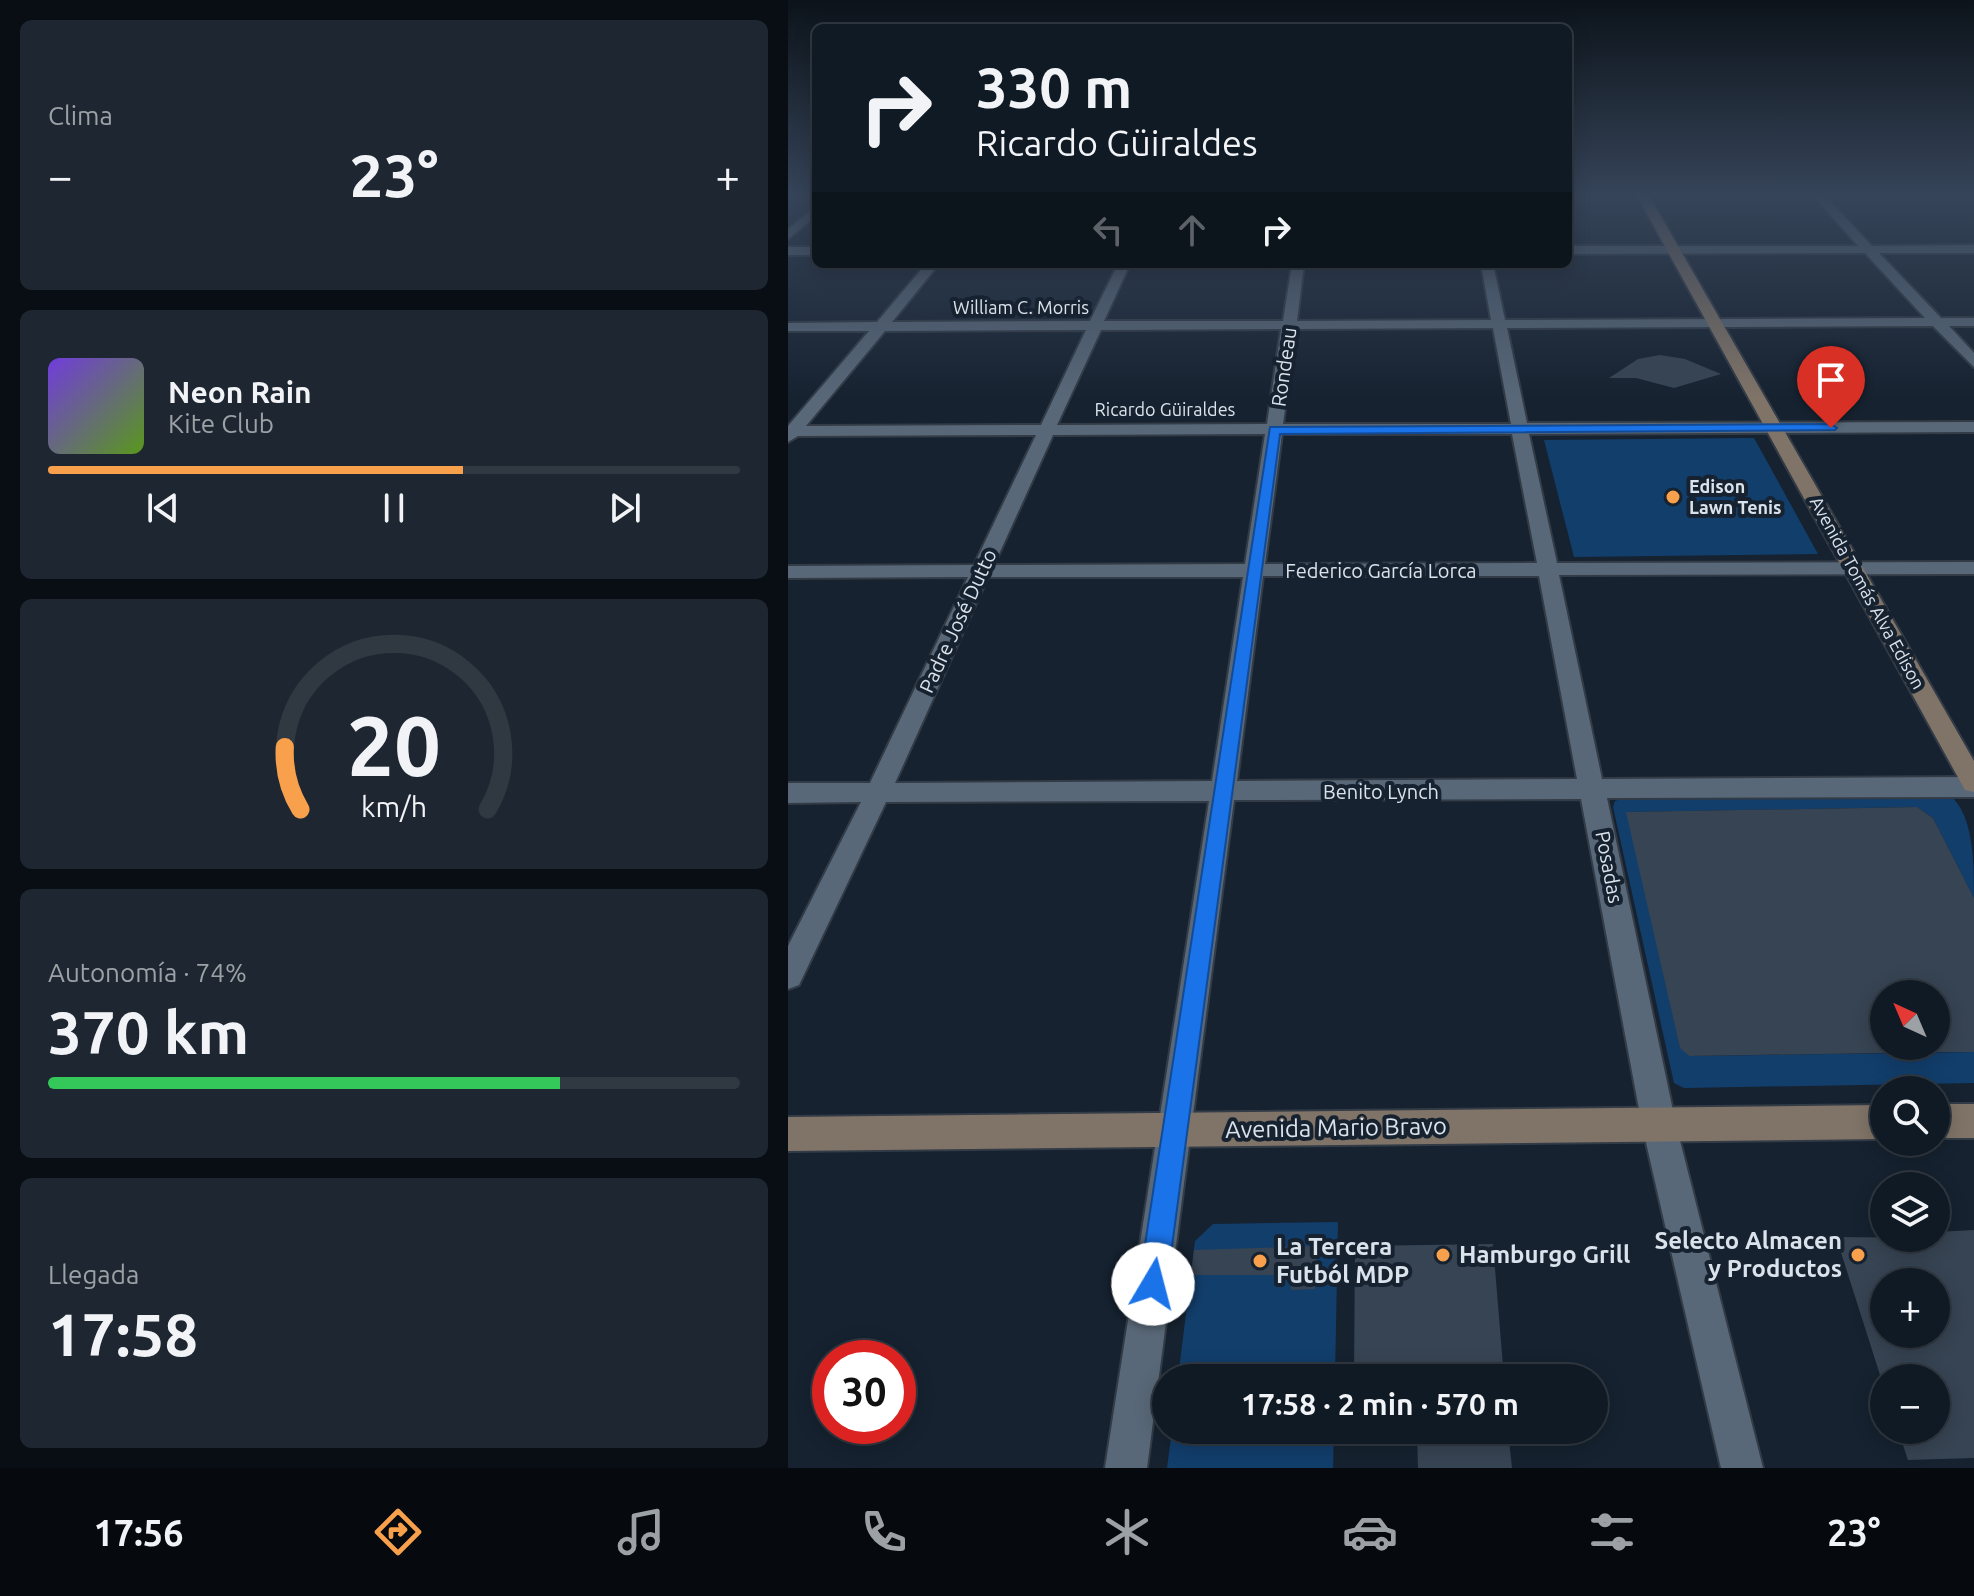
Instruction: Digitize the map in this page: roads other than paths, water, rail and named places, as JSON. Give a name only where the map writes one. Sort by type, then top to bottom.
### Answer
[{"type":"main road","name":"Avenida Tomás Alva Edison","points":[[1681,263],[1974,785]]},
{"type":"main road","points":[[1950,1121],[1974,1121]]},
{"type":"main road","name":"Avenida Mario Bravo","points":[[788,1134],[1870,1122]]},
{"type":"street","points":[[1883,263],[1974,362]]},
{"type":"street","points":[[789,433],[930,268]]},
{"type":"street","name":"Padre José Dutto","points":[[788,976],[878,793],[1122,268]]},
{"type":"street","name":"Rondeau","points":[[1126,1468],[1297,268]]},
{"type":"street","name":"Posadas","points":[[1488,268],[1659,1125],[1742,1468]]},
{"type":"street","name":"William C. Morris","points":[[788,327],[1974,322]]},
{"type":"street","name":"Ricardo Güiraldes","points":[[789,433],[1974,427]]},
{"type":"street","name":"Federico García Lorca","points":[[788,572],[1974,568]]},
{"type":"street","name":"Benito Lynch","points":[[788,793],[1594,792],[1974,785]]},
{"type":"place","name":"Edison Lawn Tenis","points":[[1673,497]]},
{"type":"place","name":"Hamburgo Grill","points":[[1443,1255]]},
{"type":"place","name":"Selecto Almacen y Productos","points":[[1858,1255]]},
{"type":"place","name":"La Tercera Futból MDP","points":[[1260,1261]]}]
